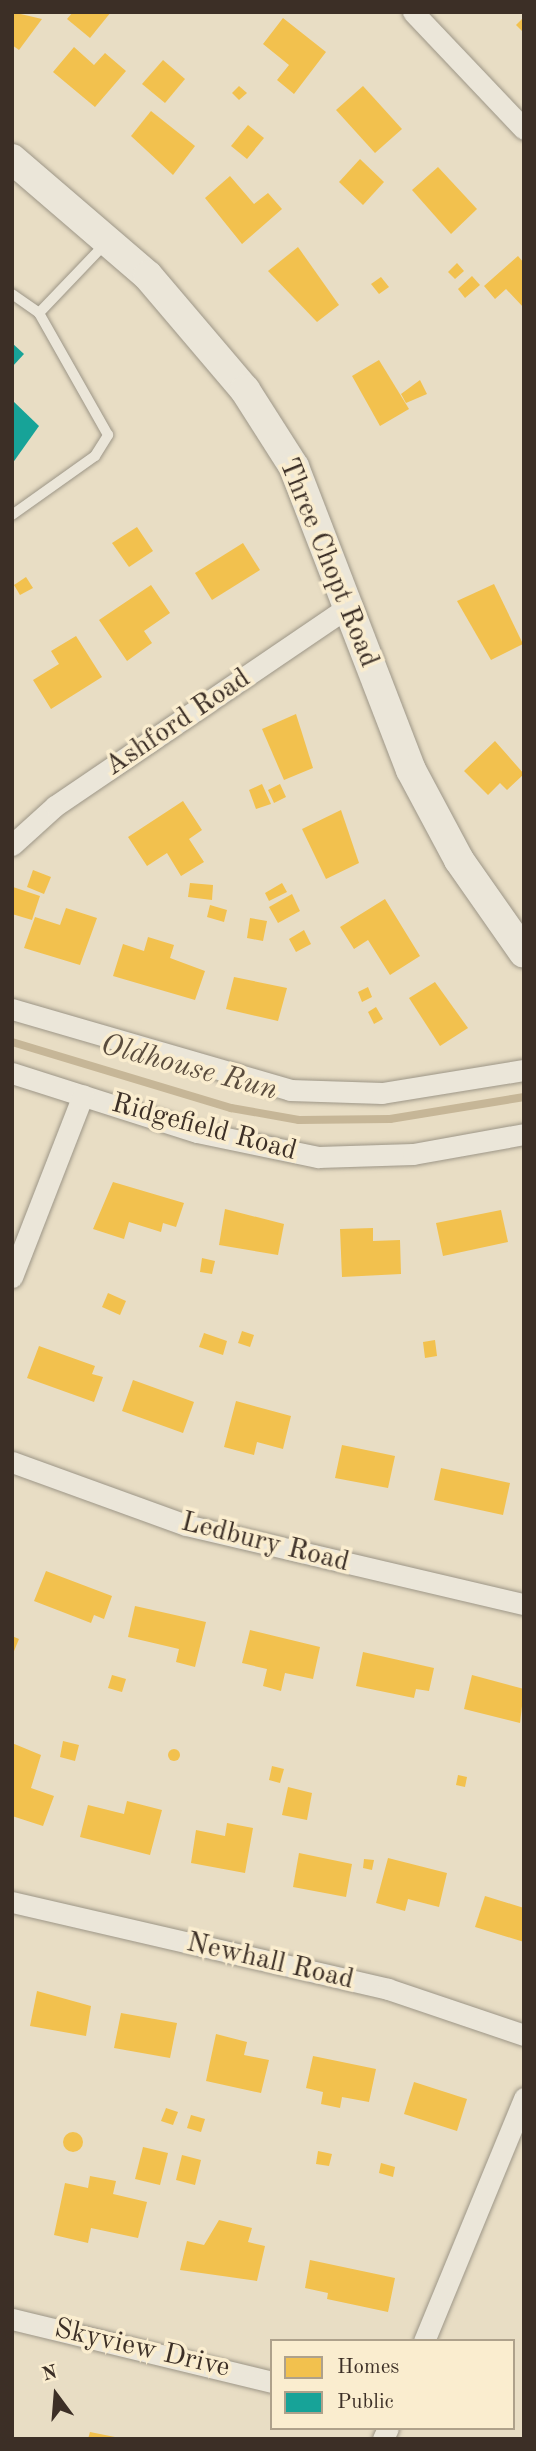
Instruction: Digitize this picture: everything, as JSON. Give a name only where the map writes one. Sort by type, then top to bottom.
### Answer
[{"type":"main road","name":"Three Chopt Road","points":[[12,159],[108,241],[206,339],[245,390],[294,467],[411,770],[459,860],[524,953]]},
{"type":"street","points":[[413,12],[524,130]]},
{"type":"street","name":"Ashford Road","points":[[12,845],[55,806],[349,607]]},
{"type":"street","name":"Ridgefield Road","points":[[12,1009],[290,1090],[382,1093],[524,1070]]},
{"type":"street","name":"Ridgefield Road","points":[[12,1073],[265,1150],[318,1157],[413,1154],[524,1134]]},
{"type":"street","points":[[12,1277],[83,1095]]},
{"type":"street","name":"Ledbury Road","points":[[12,1462],[186,1525],[524,1604]]},
{"type":"street","name":"Newhall Road","points":[[12,1902],[388,1989],[524,2035]]},
{"type":"street","points":[[425,2339],[524,2098]]},
{"type":"street","name":"Skyview Drive","points":[[12,2319],[270,2382]]},
{"type":"lane","points":[[38,313],[108,241]]},
{"type":"lane","points":[[12,294],[38,313],[108,435],[95,456],[12,515]]},
{"type":"building: Homes","points":[[12,12],[42,19],[19,50],[12,45]]},
{"type":"building: Homes","points":[[73,12],[111,12],[90,38],[67,19]]},
{"type":"building: Homes","points":[[524,17],[524,33],[516,25]]},
{"type":"building: Homes","points":[[283,18],[326,52],[294,94],[277,80],[289,65],[263,44]]},
{"type":"building: Homes","points":[[74,47],[94,65],[105,53],[126,71],[95,107],[53,72]]},
{"type":"building: Homes","points":[[163,60],[185,79],[165,103],[142,84]]},
{"type":"building: Homes","points":[[239,86],[247,93],[239,100],[232,93]]},
{"type":"building: Homes","points":[[363,86],[402,129],[375,153],[336,110]]},
{"type":"building: Homes","points":[[151,111],[195,146],[173,175],[131,136]]},
{"type":"building: Homes","points":[[248,125],[264,138],[247,159],[231,146]]},
{"type":"building: Homes","points":[[360,159],[384,182],[363,205],[339,182]]},
{"type":"building: Homes","points":[[438,167],[477,209],[451,234],[412,190]]},
{"type":"building: Homes","points":[[230,176],[254,204],[268,193],[282,209],[242,244],[205,198]]},
{"type":"building: Homes","points":[[298,247],[339,305],[317,322],[268,271]]},
{"type":"building: Homes","points":[[518,256],[524,263],[524,308],[506,289],[495,299],[484,286]]},
{"type":"building: Homes","points":[[457,263],[464,271],[455,279],[448,272]]},
{"type":"building: Homes","points":[[472,276],[480,285],[465,298],[458,289]]},
{"type":"building: Homes","points":[[381,277],[389,287],[379,294],[371,284]]},
{"type":"building: Homes","points":[[379,360],[409,409],[380,426],[352,376]]},
{"type":"building: Homes","points":[[420,380],[427,394],[406,403],[401,394]]},
{"type":"building: Homes","points":[[137,527],[153,551],[129,567],[112,543]]},
{"type":"building: Homes","points":[[243,543],[260,570],[212,600],[195,573]]},
{"type":"building: Homes","points":[[26,577],[33,588],[20,595],[14,585]]},
{"type":"building: Homes","points":[[494,584],[523,644],[491,660],[457,601]]},
{"type":"building: Homes","points":[[151,585],[170,613],[144,631],[152,643],[127,661],[99,620]]},
{"type":"building: Homes","points":[[76,636],[102,677],[51,709],[33,680],[59,664],[51,651]]},
{"type":"building: Homes","points":[[296,714],[313,768],[284,780],[262,729]]},
{"type":"building: Homes","points":[[495,741],[524,774],[507,790],[500,783],[488,795],[464,771]]},
{"type":"building: Homes","points":[[262,784],[271,804],[256,809],[249,790]]},
{"type":"building: Homes","points":[[280,784],[286,797],[274,803],[268,790]]},
{"type":"building: Homes","points":[[183,801],[202,830],[189,839],[204,862],[181,876],[167,853],[147,866],[128,837]]},
{"type":"building: Homes","points":[[341,810],[359,863],[326,879],[302,829]]},
{"type":"building: Homes","points":[[33,870],[51,877],[44,894],[27,887]]},
{"type":"building: Homes","points":[[190,883],[213,885],[212,900],[188,897]]},
{"type":"building: Homes","points":[[282,883],[287,892],[269,901],[265,893]]},
{"type":"building: Homes","points":[[13,887],[40,896],[32,920],[12,914]]},
{"type":"building: Homes","points":[[292,894],[300,911],[278,923],[269,907]]},
{"type":"building: Homes","points":[[385,899],[420,956],[390,975],[368,940],[354,949],[340,927]]},
{"type":"building: Homes","points":[[210,905],[227,910],[224,922],[207,917]]},
{"type":"building: Homes","points":[[66,908],[97,918],[80,965],[24,948],[35,917],[60,925]]},
{"type":"building: Homes","points":[[250,918],[267,921],[263,941],[247,938]]},
{"type":"building: Homes","points":[[304,930],[311,944],[296,952],[289,939]]},
{"type":"building: Homes","points":[[148,937],[174,945],[170,958],[205,971],[195,1000],[113,976],[123,944],[144,951]]},
{"type":"building: Homes","points":[[234,977],[287,988],[278,1021],[226,1009]]},
{"type":"building: Homes","points":[[435,982],[468,1028],[440,1046],[409,998]]},
{"type":"building: Homes","points":[[368,987],[372,997],[362,1002],[358,992]]},
{"type":"building: Homes","points":[[376,1007],[383,1019],[374,1024],[368,1012]]},
{"type":"building: Homes","points":[[113,1182],[184,1203],[176,1227],[163,1223],[161,1232],[129,1222],[124,1239],[93,1229]]},
{"type":"building: Homes","points":[[225,1209],[284,1224],[278,1255],[219,1245]]},
{"type":"building: Homes","points":[[501,1210],[508,1242],[443,1256],[436,1223]]},
{"type":"building: Homes","points":[[373,1228],[373,1241],[400,1240],[401,1274],[342,1277],[340,1229]]},
{"type":"building: Homes","points":[[202,1258],[215,1261],[212,1274],[200,1272]]},
{"type":"building: Homes","points":[[108,1293],[126,1301],[120,1315],[102,1307]]},
{"type":"building: Homes","points":[[242,1331],[254,1335],[250,1347],[238,1343]]},
{"type":"building: Homes","points":[[204,1333],[227,1341],[223,1355],[199,1347]]},
{"type":"building: Homes","points":[[435,1340],[437,1356],[425,1358],[423,1342]]},
{"type":"building: Homes","points":[[39,1346],[95,1366],[92,1374],[103,1377],[94,1402],[27,1378]]},
{"type":"building: Homes","points":[[133,1380],[194,1402],[183,1433],[122,1411]]},
{"type":"building: Homes","points":[[236,1401],[291,1416],[283,1449],[257,1442],[254,1455],[224,1447]]},
{"type":"building: Homes","points":[[342,1445],[395,1456],[388,1488],[335,1478]]},
{"type":"building: Homes","points":[[441,1468],[510,1483],[503,1515],[434,1500]]},
{"type":"building: Homes","points":[[46,1571],[112,1596],[104,1619],[94,1615],[91,1623],[34,1601]]},
{"type":"building: Homes","points":[[135,1606],[206,1622],[195,1667],[176,1662],[179,1649],[128,1637]]},
{"type":"building: Homes","points":[[250,1630],[320,1647],[313,1679],[285,1673],[281,1691],[263,1686],[267,1669],[242,1663]]},
{"type":"building: Homes","points":[[12,1636],[19,1639],[12,1656]]},
{"type":"building: Homes","points":[[363,1652],[434,1668],[429,1691],[416,1689],[414,1698],[356,1686]]},
{"type":"building: Homes","points":[[112,1675],[126,1679],[122,1692],[108,1688]]},
{"type":"building: Homes","points":[[472,1675],[524,1689],[520,1723],[464,1709]]},
{"type":"building: Homes","points":[[63,1741],[79,1745],[75,1761],[60,1757]]},
{"type":"building: Homes","points":[[12,1743],[41,1755],[31,1788],[54,1796],[43,1826],[12,1816]]},
{"type":"building: Homes","points":[[169,1750],[179,1750],[179,1760],[169,1760]]},
{"type":"building: Homes","points":[[272,1766],[284,1769],[280,1783],[269,1780]]},
{"type":"building: Homes","points":[[458,1775],[467,1777],[465,1787],[456,1785]]},
{"type":"building: Homes","points":[[288,1787],[312,1793],[307,1820],[282,1815]]},
{"type":"building: Homes","points":[[127,1801],[162,1810],[150,1855],[80,1837],[88,1805],[124,1814]]},
{"type":"building: Homes","points":[[227,1823],[253,1828],[245,1873],[191,1863],[196,1830],[225,1836]]},
{"type":"building: Homes","points":[[299,1853],[352,1864],[346,1897],[293,1887]]},
{"type":"building: Homes","points":[[388,1858],[447,1873],[439,1907],[408,1899],[405,1911],[376,1903]]},
{"type":"building: Homes","points":[[364,1859],[374,1860],[372,1870],[363,1868]]},
{"type":"building: Homes","points":[[485,1896],[524,1908],[524,1942],[475,1927]]},
{"type":"building: Homes","points":[[37,1991],[91,2006],[86,2036],[30,2026]]},
{"type":"building: Homes","points":[[121,2013],[177,2023],[170,2058],[114,2048]]},
{"type":"building: Homes","points":[[216,2034],[247,2042],[244,2055],[269,2060],[261,2093],[206,2081]]},
{"type":"building: Homes","points":[[313,2056],[376,2069],[369,2102],[342,2097],[340,2108],[321,2104],[323,2092],[306,2088]]},
{"type":"building: Homes","points":[[414,2082],[467,2099],[457,2131],[404,2114]]},
{"type":"building: Homes","points":[[166,2108],[178,2112],[173,2125],[161,2121]]},
{"type":"building: Homes","points":[[191,2115],[205,2119],[201,2132],[187,2128]]},
{"type":"building: Homes","points":[[69,2132],[77,2132],[83,2142],[77,2152],[69,2152],[63,2146],[63,2138]]},
{"type":"building: Homes","points":[[143,2147],[168,2153],[160,2185],[135,2179]]},
{"type":"building: Homes","points":[[318,2151],[332,2154],[329,2166],[316,2164]]},
{"type":"building: Homes","points":[[182,2155],[201,2160],[195,2185],[176,2180]]},
{"type":"building: Homes","points":[[381,2163],[395,2167],[393,2177],[379,2173]]},
{"type":"building: Homes","points":[[90,2176],[116,2181],[113,2194],[147,2202],[138,2238],[91,2228],[88,2243],[54,2235],[65,2183],[88,2188]]},
{"type":"building: Homes","points":[[219,2220],[252,2228],[248,2242],[265,2246],[257,2281],[180,2270],[187,2241],[204,2245]]},
{"type":"building: Homes","points":[[310,2260],[395,2278],[388,2312],[327,2299],[328,2293],[305,2288]]},
{"type":"building: Homes","points":[[90,2432],[120,2438],[88,2439]]},
{"type":"building: Public","points":[[12,343],[24,354],[12,367]]},
{"type":"building: Public","points":[[12,400],[39,426],[12,464]]},
{"type":"waterway","name":"Oldhouse Run","points":[[12,1042],[231,1108],[299,1120],[390,1119],[524,1097]]}]
